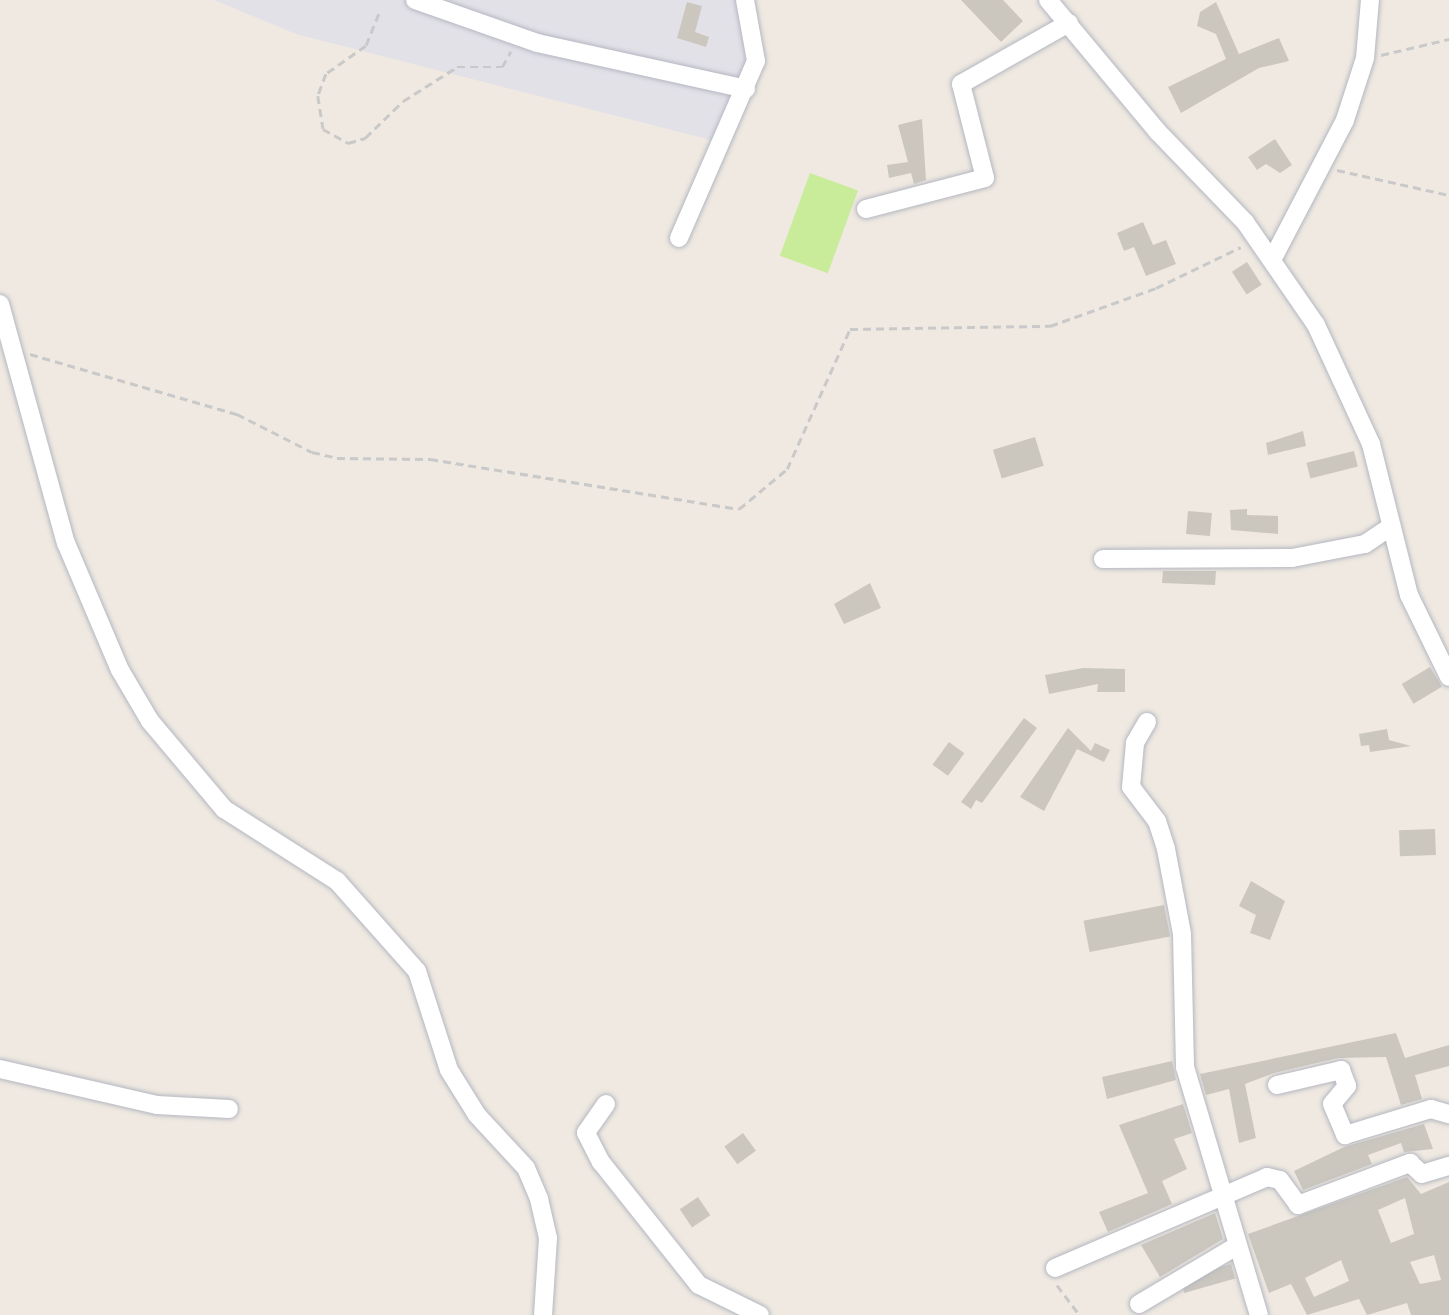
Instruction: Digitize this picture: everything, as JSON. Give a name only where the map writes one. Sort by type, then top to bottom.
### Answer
[{"type":"street","points":[[415,0],[519,37],[746,89]]},
{"type":"street","points":[[679,238],[756,60],[745,0]]},
{"type":"street","points":[[1048,0],[1157,132],[1274,258],[1349,389],[1420,626],[1449,677]]},
{"type":"street","points":[[1274,258],[1345,120],[1365,58],[1370,0]]},
{"type":"street","points":[[866,210],[985,178],[961,84],[1069,23]]},
{"type":"street","points":[[0,304],[66,544],[120,670],[150,722],[224,809],[336,881],[417,971],[449,1070],[478,1115],[526,1168],[539,1199],[548,1238],[544,1315]]},
{"type":"street","points":[[1103,559],[1292,558],[1365,544],[1392,526]]},
{"type":"street","points":[[1147,722],[1135,743],[1132,787],[1156,821],[1166,849],[1182,934],[1185,1067],[1236,1247],[1260,1315]]},
{"type":"street","points":[[0,1069],[157,1105],[228,1108]]},
{"type":"street","points":[[1277,1085],[1341,1070],[1347,1086],[1332,1104],[1345,1135],[1431,1109],[1449,1114]]},
{"type":"street","points":[[606,1104],[586,1133],[601,1162],[699,1285],[760,1315]]},
{"type":"street","points":[[1055,1268],[1221,1191],[1272,1176],[1298,1205],[1410,1163],[1422,1174],[1449,1166]]},
{"type":"street","points":[[1139,1304],[1236,1247]]},
{"type":"path","points":[[378,14],[366,46],[326,74],[318,96],[323,128],[348,143],[366,138],[403,101],[457,67],[502,66],[519,37]]},
{"type":"path","points":[[1365,58],[1449,39]]},
{"type":"path","points":[[1320,167],[1449,196]]},
{"type":"path","points":[[14,350],[237,414],[337,458],[430,459],[739,509],[787,469],[850,328],[1050,326],[1156,288],[1258,238]]},
{"type":"path","points":[[1055,1268],[1056,1283],[1080,1315]]},
{"type":"shaded area","points":[[214,0],[744,0],[749,61],[715,141],[296,34]]},
{"type":"green space","points":[[810,173],[858,190],[828,273],[780,256]]},
{"type":"building","points":[[961,0],[1003,0],[1023,21],[1001,42]]},
{"type":"building","points":[[687,2],[702,6],[695,32],[709,37],[706,47],[677,38]]},
{"type":"building","points":[[1216,2],[1239,54],[1279,38],[1289,61],[1259,68],[1181,113],[1168,87],[1226,59],[1216,34],[1197,26],[1200,12]]},
{"type":"building","points":[[922,119],[926,180],[914,184],[911,173],[889,178],[887,165],[908,162],[898,125]]},
{"type":"building","points":[[1275,139],[1292,165],[1280,173],[1266,164],[1257,170],[1248,157]]},
{"type":"building","points":[[1143,222],[1153,245],[1166,240],[1176,264],[1146,276],[1134,247],[1124,251],[1117,233]]},
{"type":"building","points":[[1247,262],[1262,285],[1247,294],[1232,272]]},
{"type":"building","points":[[1303,431],[1306,446],[1268,455],[1266,443]]},
{"type":"building","points":[[1035,437],[1044,466],[1002,479],[993,450]]},
{"type":"building","points":[[1354,451],[1358,467],[1310,478],[1306,463]]},
{"type":"building","points":[[1247,509],[1247,515],[1278,516],[1278,534],[1231,530],[1230,510]]},
{"type":"building","points":[[1188,511],[1212,513],[1210,536],[1186,534]]},
{"type":"building","points":[[1163,571],[1216,571],[1215,585],[1162,583]]},
{"type":"building","points":[[870,583],[881,608],[844,624],[834,604]]},
{"type":"building","points":[[1430,667],[1442,687],[1414,704],[1402,684]]},
{"type":"building","points":[[1083,668],[1125,669],[1125,692],[1097,692],[1098,684],[1049,694],[1045,675]]},
{"type":"building","points":[[1024,718],[1037,728],[982,803],[976,800],[971,809],[961,802]]},
{"type":"building","points":[[1068,728],[1091,751],[1095,743],[1110,750],[1104,762],[1077,749],[1044,811],[1020,797]]},
{"type":"building","points":[[1387,729],[1389,740],[1411,746],[1370,752],[1369,745],[1361,746],[1359,734]]},
{"type":"building","points":[[949,742],[964,753],[948,776],[933,765]]},
{"type":"building","points":[[1435,829],[1436,855],[1400,856],[1399,830]]},
{"type":"building","points":[[1251,881],[1285,901],[1270,940],[1250,933],[1256,915],[1239,906]]},
{"type":"building","points":[[1164,905],[1170,936],[1090,952],[1084,921]]},
{"type":"building","points":[[1396,1033],[1405,1058],[1449,1045],[1449,1066],[1415,1075],[1422,1099],[1401,1105],[1386,1057],[1338,1058],[1274,1073],[1245,1084],[1256,1138],[1239,1143],[1229,1089],[1206,1095],[1200,1074]]},
{"type":"building","points":[[1172,1061],[1176,1080],[1107,1099],[1102,1077]]},
{"type":"building","points":[[1183,1104],[1192,1133],[1174,1139],[1187,1169],[1162,1181],[1172,1204],[1108,1232],[1099,1212],[1148,1193],[1119,1125]]},
{"type":"building","points":[[1424,1124],[1433,1149],[1404,1152],[1401,1143],[1368,1155],[1372,1164],[1303,1190],[1294,1171],[1344,1147]]},
{"type":"building","points":[[743,1133],[756,1151],[737,1164],[724,1147]]},
{"type":"building","points":[[1407,1177],[1421,1194],[1449,1182],[1449,1315],[1411,1315],[1407,1303],[1367,1315],[1359,1299],[1307,1315],[1291,1284],[1269,1293],[1248,1234]],"holes":[[[1405,1198],[1414,1234],[1391,1243],[1378,1210]],[[1434,1255],[1441,1280],[1420,1284],[1410,1262]],[[1341,1260],[1349,1281],[1314,1297],[1305,1278]]]},
{"type":"building","points":[[698,1197],[710,1215],[692,1228],[680,1209]]},
{"type":"building","points":[[1215,1213],[1223,1239],[1160,1277],[1141,1245]]},
{"type":"building","points":[[1231,1264],[1235,1278],[1184,1293],[1180,1279]]}]
